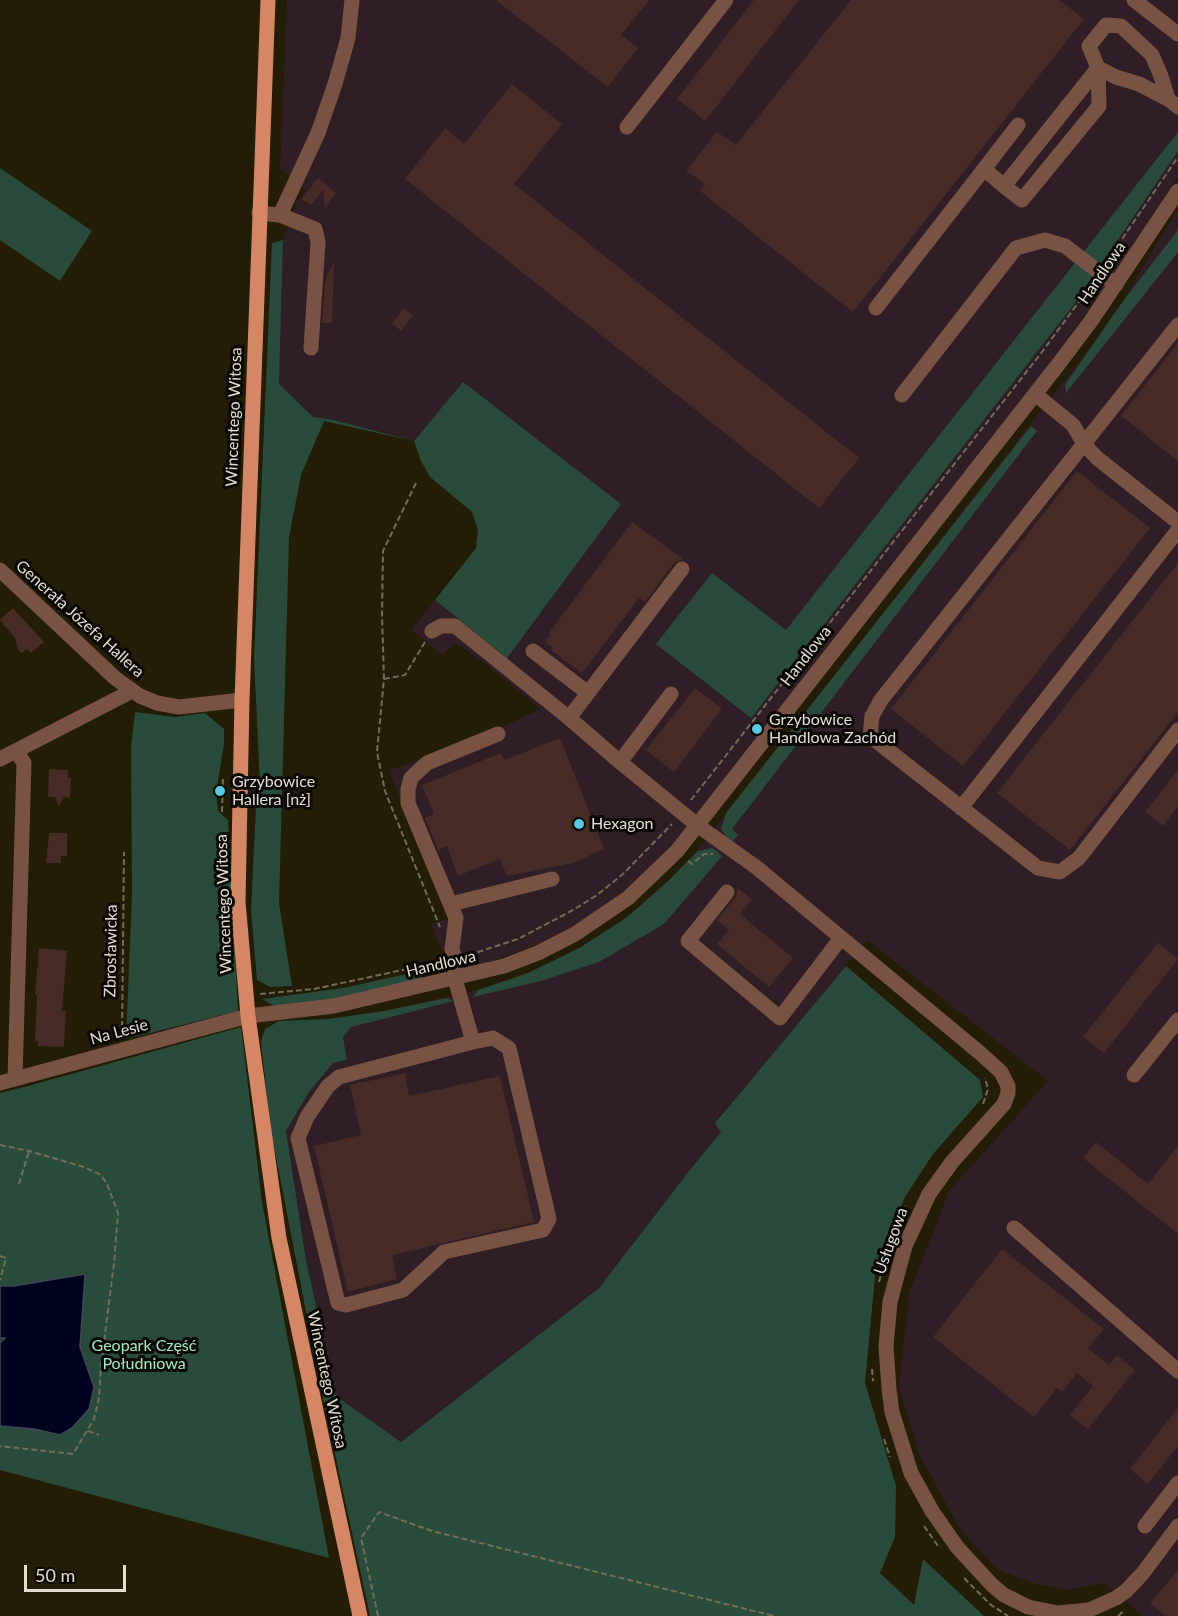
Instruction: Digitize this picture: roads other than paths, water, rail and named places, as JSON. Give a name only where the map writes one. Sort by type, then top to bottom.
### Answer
[{"type":"main road","name":"Wincentego Witosa","points":[[268,0],[242,700],[238,902],[248,1016],[279,1238],[360,1616]]},
{"type":"street","points":[[280,214],[318,132],[335,84],[348,38],[352,0]]},
{"type":"street","points":[[627,127],[726,0]]},
{"type":"street","points":[[1134,0],[1178,34]]},
{"type":"street","points":[[984,169],[1022,200],[1099,106],[1098,68],[1089,46],[1106,25],[1121,26],[1152,55],[1173,103]]},
{"type":"street","points":[[1098,68],[1116,77],[1139,84],[1173,103]]},
{"type":"street","points":[[1004,186],[1098,68]]},
{"type":"street","points":[[876,308],[1018,125]]},
{"type":"street","name":"Handlowa","points":[[248,1016],[334,1006],[504,966],[538,953],[595,921],[628,898],[677,851],[1035,394],[1091,321],[1178,191]]},
{"type":"street","points":[[260,213],[280,214],[315,229],[318,242],[311,348]]},
{"type":"street","points":[[902,395],[1016,248],[1045,240],[1065,246],[1116,285]]},
{"type":"street","points":[[1178,325],[881,700],[872,716],[870,736],[1038,868],[1060,872],[1079,858],[1178,730]]},
{"type":"street","points":[[1035,394],[1073,425],[1084,444],[1097,458],[1178,522]]},
{"type":"street","points":[[961,808],[1178,530]]},
{"type":"street","points":[[569,718],[682,569]]},
{"type":"street","name":"Generała Józefa Hallera","points":[[0,570],[132,691],[150,701],[178,707],[242,700]]},
{"type":"street","name":"Usługowa","points":[[432,630],[441,626],[455,626],[697,825],[756,867],[1001,1072],[1008,1086],[1004,1104],[963,1148],[929,1194],[908,1237],[894,1284],[886,1346],[889,1389],[901,1444],[922,1494],[945,1531],[969,1561],[1004,1595],[1022,1604],[1050,1612],[1089,1610],[1116,1598],[1143,1573],[1178,1526]]},
{"type":"street","points":[[532,651],[588,693]]},
{"type":"street","points":[[0,759],[132,691]]},
{"type":"street","points":[[620,762],[671,694]]},
{"type":"street","points":[[473,1042],[455,979],[456,918],[408,803],[408,789],[411,778],[427,763],[498,734]]},
{"type":"street","points":[[15,1078],[24,763],[16,751]]},
{"type":"street","points":[[451,904],[552,879]]},
{"type":"street","points":[[727,892],[688,941],[780,1018],[841,938]]},
{"type":"street","name":"Na Lesie","points":[[0,1083],[248,1016]]},
{"type":"street","points":[[1134,1076],[1178,1020]]},
{"type":"street","points":[[493,1038],[509,1048],[549,1219],[543,1230],[444,1252],[404,1290],[346,1305],[338,1303],[298,1138],[306,1117],[327,1086],[339,1077],[473,1042],[493,1038]]},
{"type":"street","points":[[1014,1228],[1178,1371]]},
{"type":"street","points":[[1145,1526],[1178,1483]]},
{"type":"water","points":[[85,1274],[80,1347],[94,1387],[89,1409],[72,1428],[60,1435],[34,1429],[0,1426],[0,1343],[5,1338],[0,1338],[0,1286],[14,1286]]},
{"type":"place","name":"Grzybowice Handlowa Zachód","points":[[757,729]]},
{"type":"place","name":"Grzybowice Hallera [nż]","points":[[220,791]]},
{"type":"place","name":"Hexagon","points":[[579,824]]},
{"type":"park label","name":"Geopark Część Południowa","points":[[144,1355]]}]
